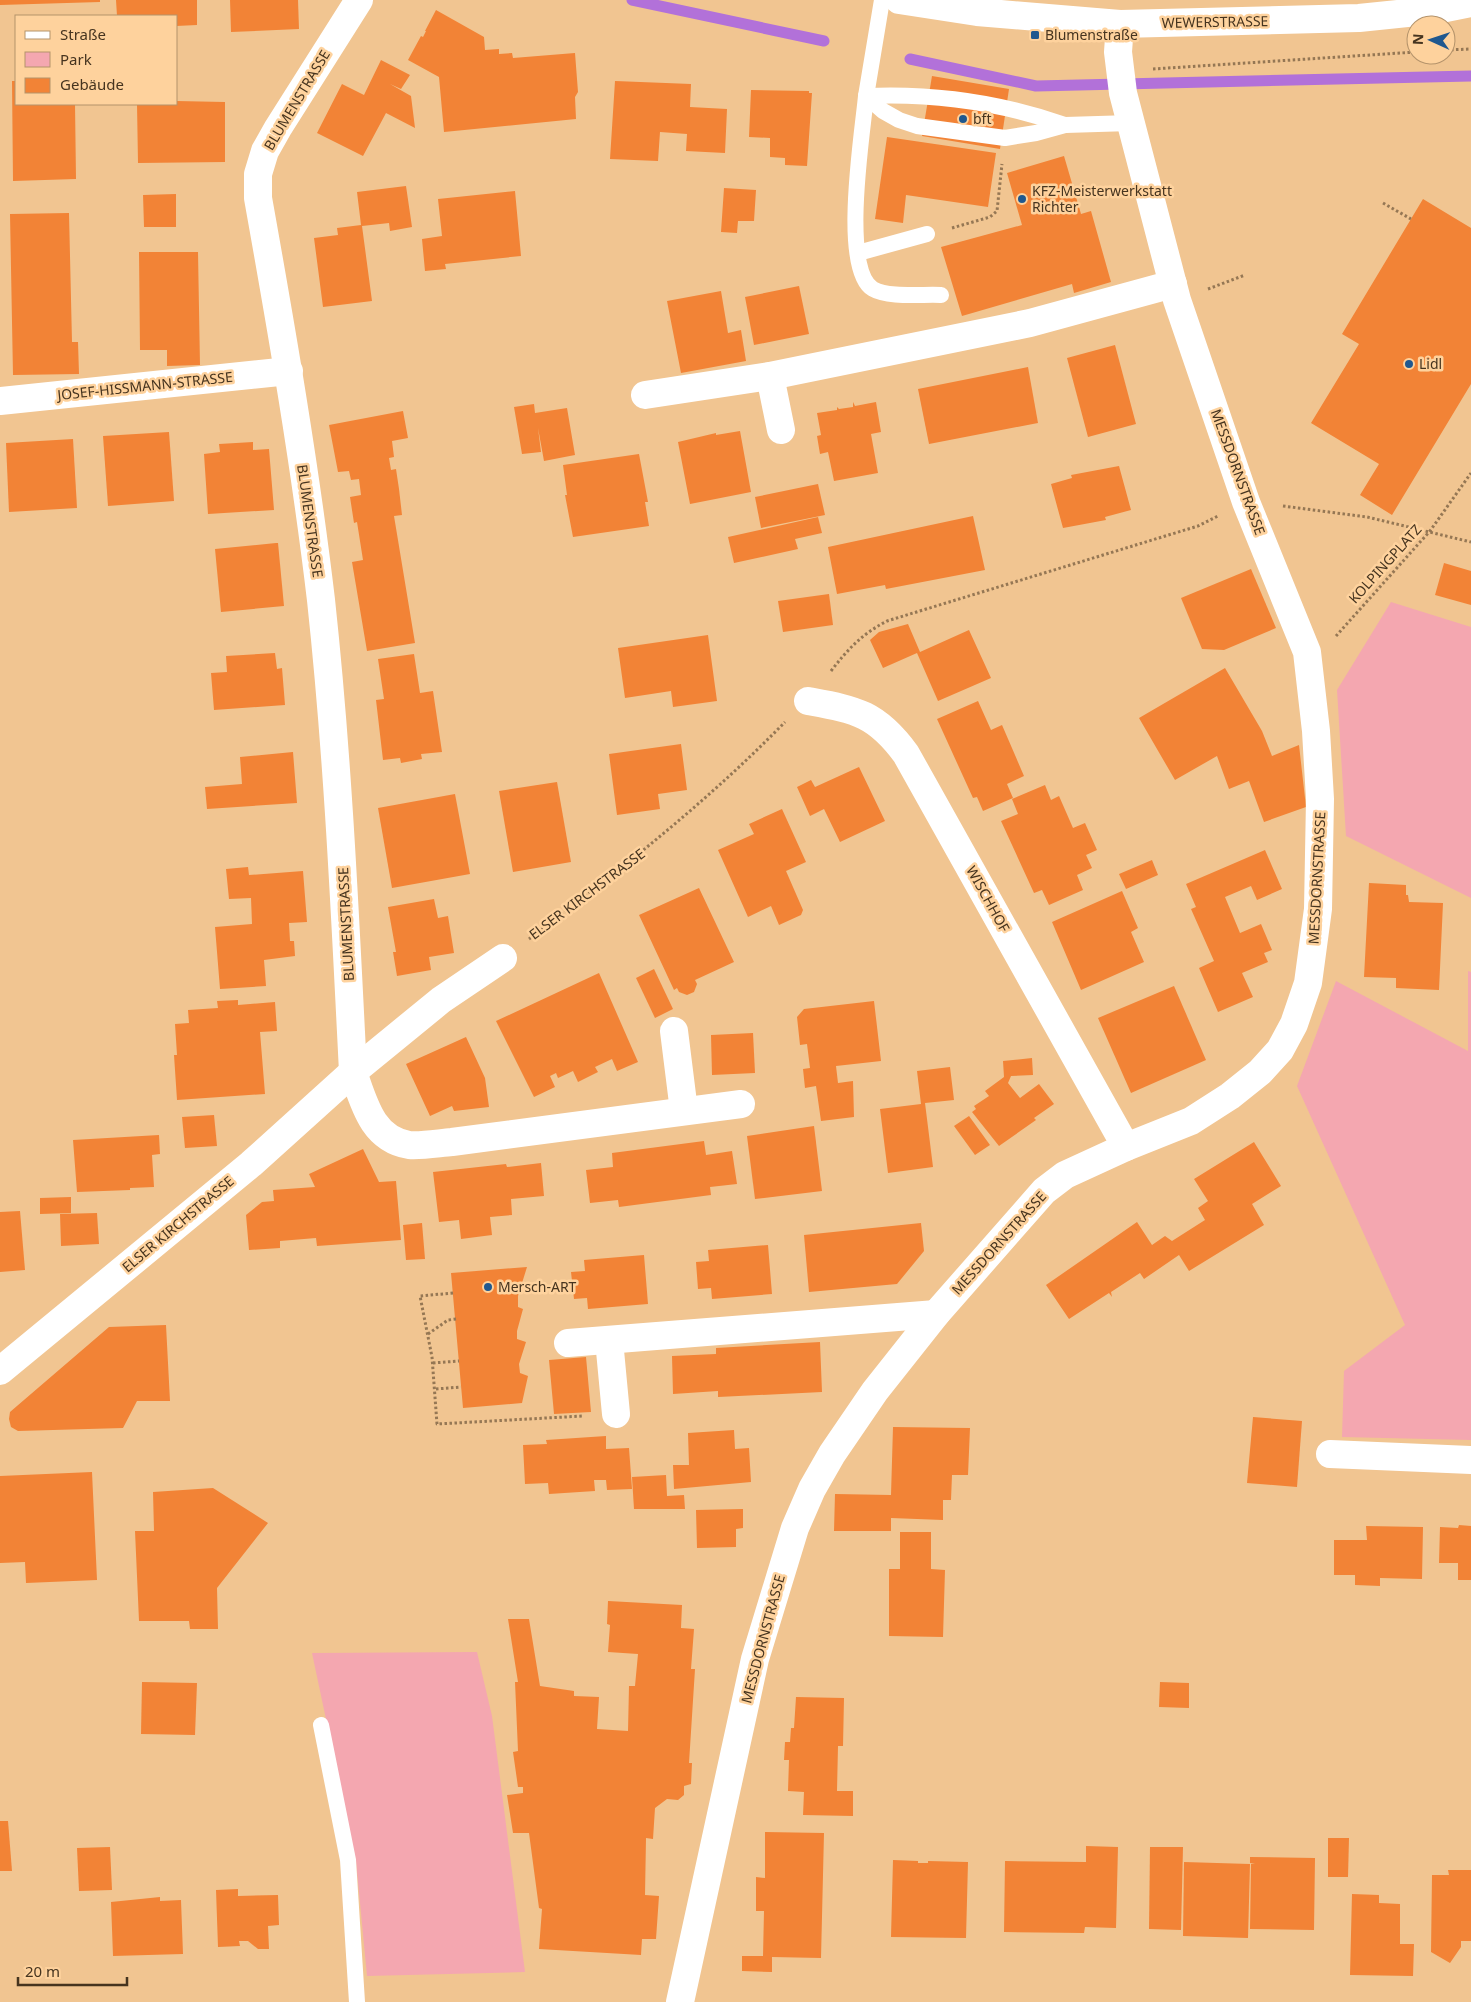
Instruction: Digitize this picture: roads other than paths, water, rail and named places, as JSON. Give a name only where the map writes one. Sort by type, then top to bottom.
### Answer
[{"type":"street","name":"BLUMENSTRASSE","points":[[353,1072],[340,822],[321,599],[289,371],[258,198],[258,174],[265,151],[278,128],[359,0]]},
{"type":"street","name":"WEWERSTRASSE","points":[[899,0],[977,12],[1120,24],[1359,18],[1436,10],[1471,3]]},
{"type":"street","name":"MESSDORNSTRASSE","points":[[680,2002],[755,1659],[795,1528],[812,1489],[832,1454],[875,1391],[936,1314],[1044,1190],[1065,1175],[1126,1147],[1191,1121],[1230,1096],[1260,1072],[1280,1050],[1294,1024],[1308,983],[1318,909],[1320,799],[1310,666],[1303,636],[1246,502],[1175,292],[1121,80],[1120,24]]},
{"type":"street","points":[[645,395],[770,376],[1175,292]]},
{"type":"street","name":"JOSEF-HISSMANN-STRASSE","points":[[0,401],[289,371]]},
{"type":"street","points":[[770,376],[781,430]]},
{"type":"street","name":"WISCHHOF","points":[[808,701],[864,714],[891,733],[906,754],[1126,1147]]},
{"type":"street","name":"ELSER KIRCHSTRASSE","points":[[0,1371],[251,1164],[353,1072],[441,1000],[503,958]]},
{"type":"street","points":[[674,1030],[684,1111]]},
{"type":"street","points":[[353,1072],[365,1106],[375,1126],[388,1139],[410,1145],[452,1142],[741,1104]]},
{"type":"street","points":[[568,1343],[936,1314]]},
{"type":"street","points":[[609,1340],[616,1414]]},
{"type":"street","points":[[1330,1454],[1471,1460]]},
{"type":"lane","points":[[882,0],[866,96],[854,211],[858,253],[866,283],[874,290],[886,293],[941,294]]},
{"type":"lane","points":[[866,96],[925,95],[1021,111],[1065,124],[1131,124]]},
{"type":"lane","points":[[866,96],[884,111],[899,120],[917,126],[1005,138],[1036,133],[1065,124]]},
{"type":"lane","points":[[858,253],[927,234]]},
{"type":"lane","points":[[321,1725],[348,1860],[357,2002]]},
{"type":"waterway","points":[[632,0],[824,41]]},
{"type":"waterway","points":[[910,59],[1036,86],[1471,76]]},
{"type":"place","name":"Blumenstraße","points":[[1035,35]]},
{"type":"place","name":"bft","points":[[963,119]]},
{"type":"place","name":"KFZ-Meisterwerkstatt Richter","points":[[1022,199]]},
{"type":"place","name":"Lidl","points":[[1409,364]]},
{"type":"place","name":"Mersch-ART","points":[[488,1287]]}]
